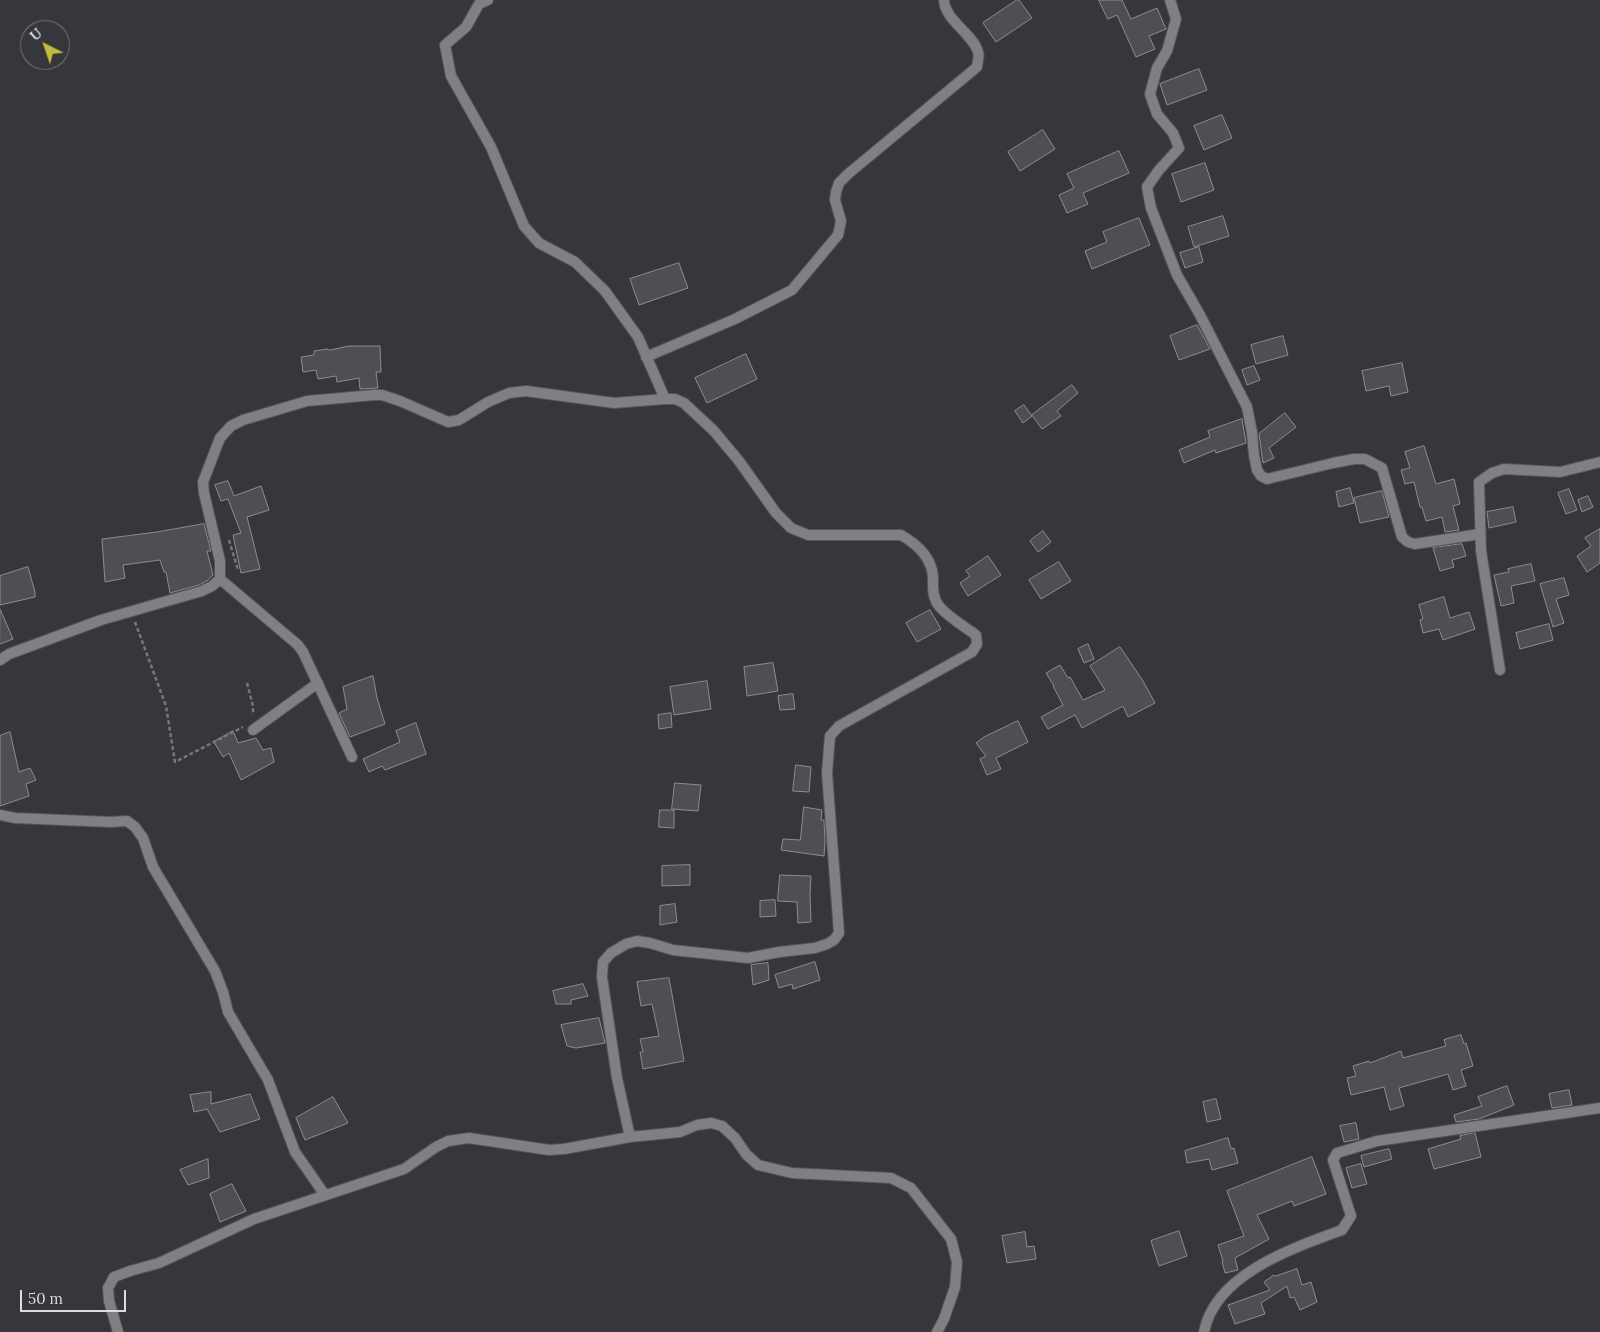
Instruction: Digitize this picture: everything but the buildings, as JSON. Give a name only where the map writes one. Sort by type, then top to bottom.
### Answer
[{"type":"street","points":[[488,0],[479,4],[466,28],[445,45],[451,76],[491,147],[524,226],[539,243],[575,262],[605,291],[638,337],[665,399]]},
{"type":"street","points":[[646,357],[735,319],[792,290],[838,235],[841,220],[835,200],[839,183],[977,67],[979,52],[950,16],[944,0]]},
{"type":"street","points":[[1170,0],[1176,19],[1167,51],[1157,68],[1150,94],[1156,114],[1173,133],[1179,148],[1147,186],[1151,208],[1177,275],[1200,315],[1246,407],[1252,433],[1254,455],[1261,476],[1267,479],[1333,463],[1365,459],[1382,468],[1402,537],[1408,542],[1415,544],[1480,534]]},
{"type":"street","points":[[0,660],[9,654],[101,620],[202,591],[212,586],[220,579],[220,561],[203,482],[220,438],[231,426],[243,420],[307,401],[382,395],[448,422],[459,420],[488,402],[509,393],[526,391],[614,404],[675,399],[684,403],[714,431],[739,461],[776,513],[791,528],[808,535],[901,535],[913,542],[926,556],[933,575],[932,590],[939,605],[951,617],[976,635],[978,644],[972,652],[840,726],[830,736],[827,773],[839,933],[834,940],[815,948],[748,958],[682,952],[637,940],[611,953],[603,962],[602,977],[618,1078],[630,1137]]},
{"type":"street","points":[[1500,670],[1481,551],[1479,482],[1492,473],[1504,469],[1560,472],[1600,462]]},
{"type":"street","points":[[220,579],[298,645],[352,758]]},
{"type":"street","points":[[253,730],[318,684]]},
{"type":"street","points":[[0,815],[24,818],[126,821],[135,827],[143,838],[153,867],[215,971],[228,1012],[268,1080],[295,1152],[325,1195]]},
{"type":"street","points":[[1204,1332],[1214,1305],[1242,1276],[1296,1247],[1342,1230],[1347,1224],[1350,1216],[1333,1160],[1337,1153],[1377,1141],[1600,1108]]},
{"type":"street","points":[[118,1332],[109,1302],[108,1288],[114,1277],[159,1263],[254,1219],[404,1169],[448,1141],[469,1138],[549,1150],[564,1149],[630,1137],[680,1132],[697,1125],[711,1123],[722,1126],[758,1165],[792,1173],[891,1178],[911,1188],[951,1239],[957,1262],[955,1287],[944,1319],[937,1332]]},
{"type":"path","points":[[227,533],[238,570]]},
{"type":"path","points":[[130,612],[166,706],[175,762],[242,726],[253,730],[253,706],[247,683]]}]
